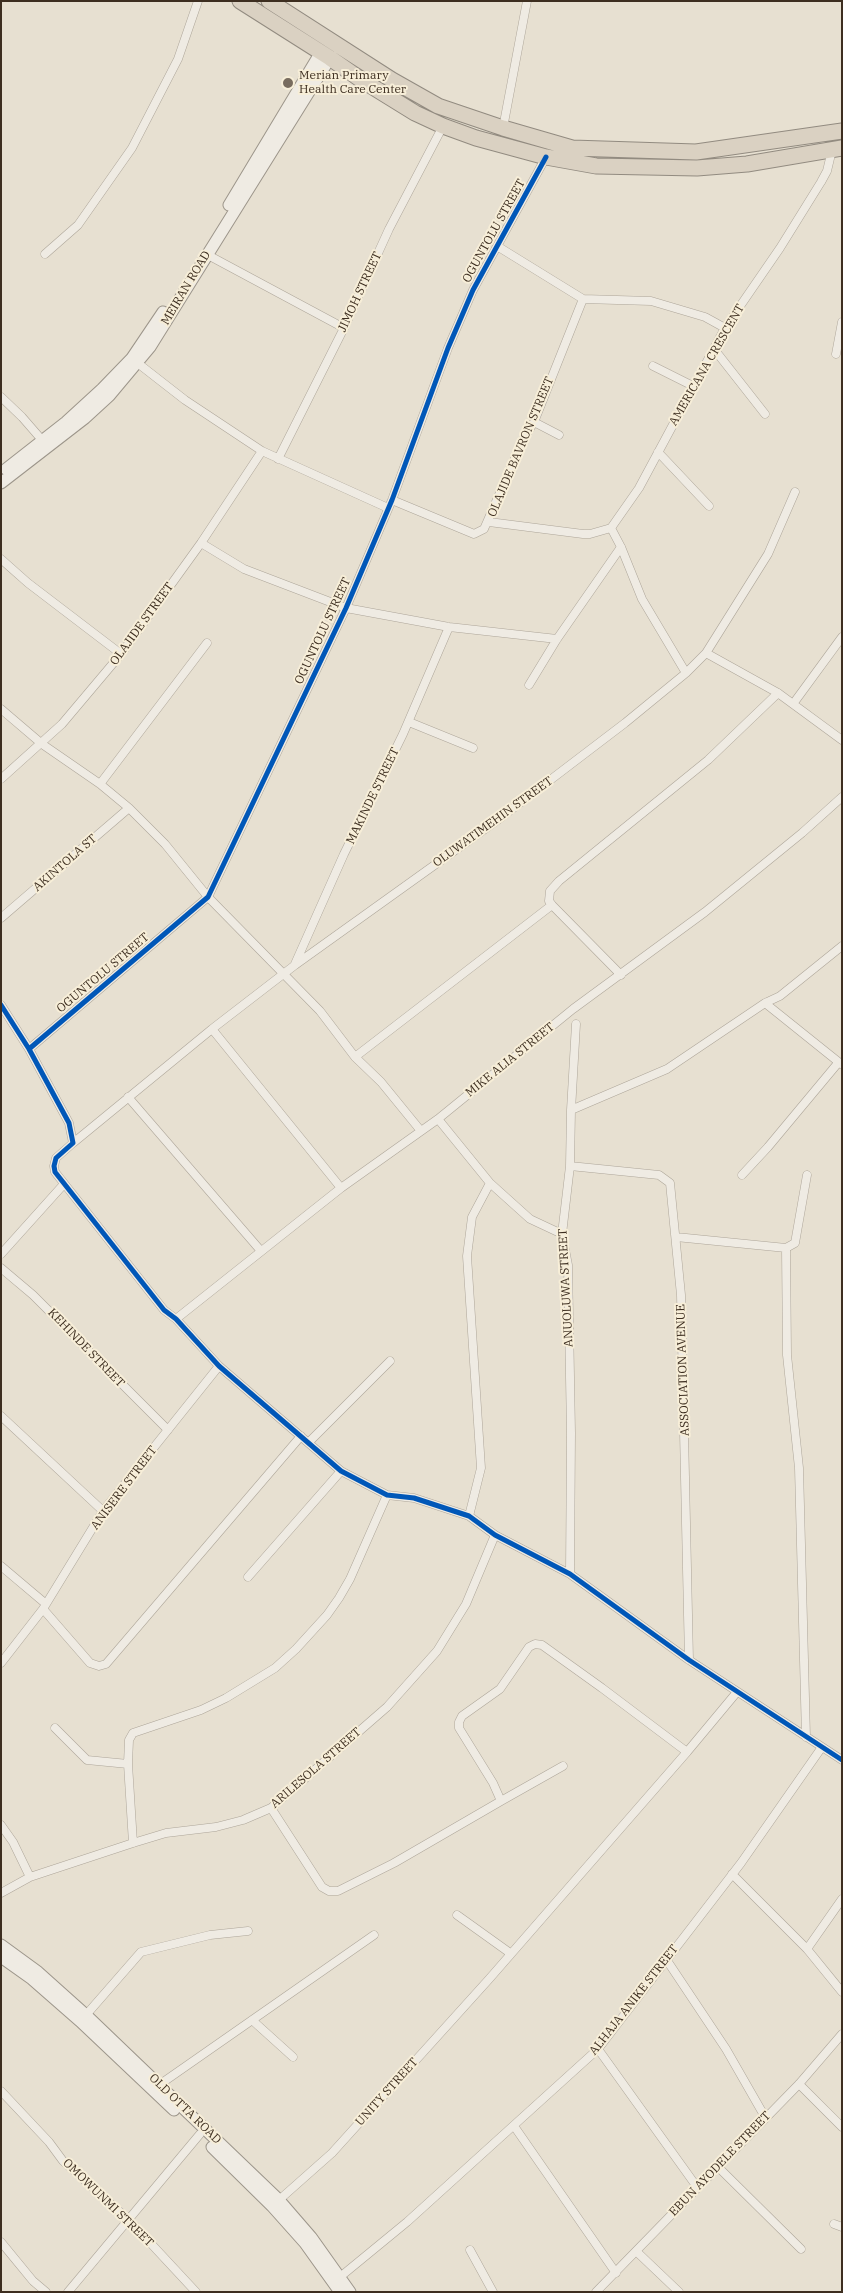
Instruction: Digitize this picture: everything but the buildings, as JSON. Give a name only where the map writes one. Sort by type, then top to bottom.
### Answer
[{"type":"highway","points":[[240,1],[326,55],[398,104],[443,126],[500,146],[596,166],[687,168],[747,164],[837,149]]},
{"type":"highway","points":[[269,1],[420,96],[449,110],[572,148],[696,152],[842,131]]},
{"type":"main road","name":"MEIRAN ROAD","points":[[1,482],[85,418],[160,332],[326,55]]},
{"type":"main road","name":"MEIRAN ROAD","points":[[135,360],[326,55]]},
{"type":"main road","name":"MEIRAN ROAD","points":[[1,473],[106,392]]},
{"type":"main road","name":"OLD OTTA ROAD","points":[[1,1945],[38,1972],[86,2015],[279,2200],[311,2238],[350,2292]]},
{"type":"main road","name":"OLD OTTA ROAD","points":[[1,1957],[32,1979],[80,2021],[200,2134],[272,2206],[304,2243],[340,2292]]},
{"type":"street","points":[[45,254],[78,225],[132,148],[178,59],[198,1]]},
{"type":"street","points":[[503,128],[527,1]]},
{"type":"street","name":"JIMOH STREET","points":[[278,458],[344,328],[390,229],[443,126]]},
{"type":"street","name":"AMERICANA CRESCENT","points":[[610,528],[639,488],[725,328],[780,248],[820,182],[837,149]]},
{"type":"street","name":"OGUNTOLU STREET","points":[[29,1048],[208,896],[346,608],[390,504],[448,348],[473,290],[546,157]]},
{"type":"street","points":[[497,246],[583,299],[650,300],[705,317],[725,328]]},
{"type":"street","points":[[206,254],[344,328]]},
{"type":"street","name":"OLAJIDE BAVRON STREET","points":[[390,504],[474,534],[484,529],[489,522],[524,438],[534,422],[583,299]]},
{"type":"street","points":[[836,354],[842,322]]},
{"type":"street","points":[[714,349],[765,414]]},
{"type":"street","points":[[135,360],[185,400],[262,451],[390,504]]},
{"type":"street","points":[[653,366],[693,386]]},
{"type":"street","points":[[1,397],[42,440]]},
{"type":"street","points":[[534,422],[559,435]]},
{"type":"street","name":"OLAJIDE STREET","points":[[1,779],[62,724],[121,654],[201,543],[262,451]]},
{"type":"street","points":[[658,452],[709,506]]},
{"type":"street","name":"OLUWATIMEHIN STREET","points":[[64,1184],[55,1172],[56,1158],[128,1097],[295,965],[503,816],[618,729],[686,673],[706,653],[768,554],[795,492]]},
{"type":"street","points":[[489,522],[582,534],[590,534],[610,528],[621,547],[642,599],[686,673]]},
{"type":"street","points":[[201,543],[244,569],[346,608],[449,627],[556,639]]},
{"type":"street","points":[[528,685],[556,639],[621,547]]},
{"type":"street","points":[[1,559],[28,583],[121,654]]},
{"type":"street","name":"MAKINDE STREET","points":[[295,965],[344,854],[409,722],[449,627]]},
{"type":"street","points":[[793,704],[842,637]]},
{"type":"street","points":[[100,784],[207,643]]},
{"type":"street","points":[[706,653],[778,693],[842,740]]},
{"type":"street","points":[[621,975],[552,906],[550,891],[708,760],[778,693]]},
{"type":"street","points":[[1,710],[42,744],[100,784],[129,808],[165,844],[208,896],[320,1011],[356,1057],[381,1082],[422,1131]]},
{"type":"street","points":[[409,722],[473,748]]},
{"type":"street","name":"MIKE ALIA STREET","points":[[176,1319],[341,1188],[438,1119],[573,1009],[705,912],[802,833],[842,797]]},
{"type":"street","name":"AKINTOLA ST","points":[[1,918],[129,808]]},
{"type":"street","points":[[356,1057],[552,906]]},
{"type":"street","points":[[571,1110],[667,1069],[764,1003],[780,996],[842,946]]},
{"type":"street","points":[[742,1175],[840,1064],[764,1003]]},
{"type":"street","points":[[1,1005],[29,1048],[65,1112],[73,1143]]},
{"type":"street","name":"ANUOLUWA STREET","points":[[570,1574],[571,1433],[568,1265],[562,1234],[570,1166],[576,1024]]},
{"type":"street","points":[[212,1029],[341,1188]]},
{"type":"street","points":[[128,1097],[261,1251]]},
{"type":"street","points":[[438,1119],[490,1183],[530,1219],[562,1234]]},
{"type":"street","name":"ASSOCIATION AVENUE","points":[[570,1166],[659,1175],[670,1183],[681,1295],[689,1660]]},
{"type":"street","points":[[676,1237],[786,1248],[795,1243],[807,1174]]},
{"type":"street","points":[[469,1516],[481,1468],[467,1256],[472,1217],[490,1183]]},
{"type":"street","points":[[1,1254],[64,1184],[164,1310],[176,1319],[219,1366],[341,1471],[387,1495],[414,1498],[469,1516],[495,1534],[570,1574],[689,1660],[842,1760]]},
{"type":"street","points":[[786,1248],[787,1355],[799,1468],[806,1737]]},
{"type":"street","name":"KEHINDE STREET","points":[[1,1268],[33,1294],[168,1430]]},
{"type":"street","points":[[308,1442],[390,1361]]},
{"type":"street","name":"ANISERE STREET","points":[[1,1663],[45,1607],[103,1511],[219,1366]]},
{"type":"street","points":[[1,1416],[103,1511]]},
{"type":"street","points":[[1,1566],[45,1607],[90,1663],[99,1666],[106,1664],[301,1436]]},
{"type":"street","points":[[248,1577],[302,1518],[341,1471]]},
{"type":"street","points":[[132,1843],[128,1764],[129,1740],[133,1733],[201,1710],[226,1698],[275,1668],[296,1649],[327,1616],[339,1598],[350,1579],[387,1495]]},
{"type":"street","name":"ARILESOLA STREET","points":[[1,1893],[30,1877],[132,1843],[166,1834],[216,1827],[242,1820],[271,1808],[386,1707],[415,1678],[437,1651],[466,1604],[495,1534]]},
{"type":"street","points":[[501,1801],[493,1783],[458,1728],[458,1722],[462,1716],[500,1689],[528,1647],[535,1644],[542,1645],[687,1752]]},
{"type":"street","name":"UNITY STREET","points":[[279,2200],[332,2153],[490,1978],[737,1692]]},
{"type":"street","points":[[55,1728],[87,1760],[128,1764]]},
{"type":"street","name":"ALHAJA ANIKE STREET","points":[[340,2277],[407,2222],[598,2049],[732,1874],[822,1747]]},
{"type":"street","points":[[271,1808],[322,1887],[329,1891],[338,1890],[394,1863],[563,1766]]},
{"type":"street","points":[[1,1825],[13,1842],[30,1877]]},
{"type":"street","points":[[732,1874],[807,1949],[842,1992]]},
{"type":"street","points":[[807,1949],[842,1899]]},
{"type":"street","points":[[456,1915],[510,1953]]},
{"type":"street","points":[[86,2015],[141,1952],[210,1935],[248,1931]]},
{"type":"street","points":[[159,2085],[374,1935]]},
{"type":"street","points":[[666,1960],[726,2049],[765,2117]]},
{"type":"street","points":[[252,2020],[293,2057]]},
{"type":"street","name":"EBUN AYODELE STREET","points":[[596,2292],[637,2252],[716,2166],[799,2084],[842,2034]]},
{"type":"street","points":[[598,2049],[697,2187]]},
{"type":"street","points":[[799,2084],[842,2128]]},
{"type":"street","name":"OMOWUNMI STREET","points":[[1,2091],[49,2142],[62,2161],[128,2220],[196,2292]]},
{"type":"street","points":[[514,2126],[616,2272]]},
{"type":"street","points":[[68,2292],[200,2134]]},
{"type":"street","points":[[716,2166],[801,2249]]},
{"type":"street","points":[[1,2242],[33,2281],[46,2292]]},
{"type":"street","points":[[470,2250],[493,2292]]},
{"type":"street","points":[[637,2252],[679,2292]]},
{"type":"cycle path","points":[[29,1049],[208,897],[346,608],[392,500],[448,348],[473,290],[546,157]]},
{"type":"cycle path","points":[[1,1005],[29,1049],[69,1123],[73,1143],[56,1158],[55,1172],[164,1310],[176,1319],[219,1366],[341,1471],[387,1495],[414,1498],[469,1516],[495,1535],[570,1574],[689,1660],[842,1760]]},
{"type":"place","name":"Merian Primary Health Care Center","points":[[288,83]]}]
